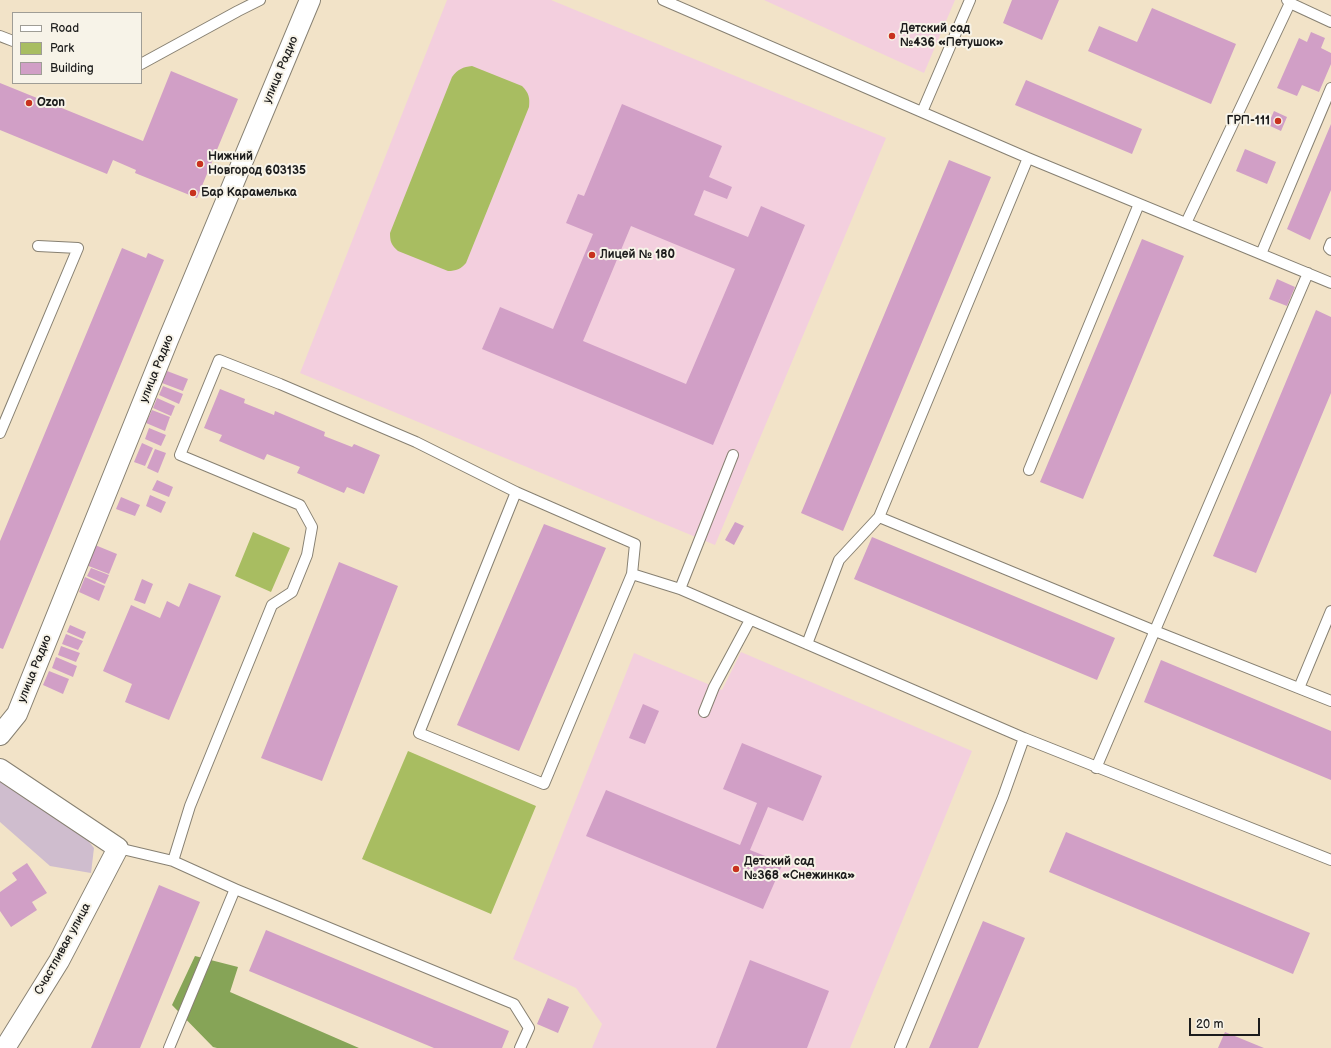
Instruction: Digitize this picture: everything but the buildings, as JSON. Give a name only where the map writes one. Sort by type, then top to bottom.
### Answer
[{"type":"street","name":"улица Радио","points":[[0,735],[17,714],[165,348],[310,0]]},
{"type":"street","points":[[0,769],[118,848]]},
{"type":"street","name":"Счастливая улица","points":[[5,1048],[59,961],[118,848]]},
{"type":"lane","points":[[142,63],[260,0]]},
{"type":"lane","points":[[663,0],[1028,158],[1331,283]]},
{"type":"lane","points":[[922,112],[970,0]]},
{"type":"lane","points":[[1186,224],[1288,1],[1331,22]]},
{"type":"lane","points":[[0,36],[12,41]]},
{"type":"lane","points":[[1261,254],[1331,88]]},
{"type":"lane","points":[[807,644],[839,560],[878,517],[1028,158]]},
{"type":"lane","points":[[1029,470],[1138,204]]},
{"type":"lane","points":[[1331,243],[1329,248],[1331,250]]},
{"type":"lane","points":[[0,433],[78,248],[38,246]]},
{"type":"lane","points":[[1096,768],[1308,273]]},
{"type":"lane","points":[[174,861],[190,806],[272,605],[292,592],[307,555],[312,527],[300,505],[180,455],[219,360],[280,384],[416,442],[516,492],[635,544],[632,574],[544,784],[419,733],[516,492]]},
{"type":"lane","points":[[680,589],[733,455]]},
{"type":"lane","points":[[878,517],[1155,631],[1331,701]]},
{"type":"lane","points":[[632,574],[680,589],[1096,768],[1331,860]]},
{"type":"lane","points":[[1299,688],[1331,611]]},
{"type":"lane","points":[[704,712],[714,687],[750,620]]},
{"type":"lane","points":[[900,1048],[1003,797],[1024,738]]},
{"type":"lane","points":[[118,848],[174,861],[235,889],[514,1004],[529,1028],[520,1048]]},
{"type":"lane","points":[[169,1048],[235,889]]},
{"type":"shaded area","name":"Лицей № 180","points":[[447,0],[551,0],[886,138],[715,545],[300,373]]},
{"type":"shaded area","name":"Детский сад №436 «Петушок»","points":[[764,0],[955,0],[924,73]]},
{"type":"shaded area","name":"Детский сад №368 «Снежинка»","points":[[741,652],[972,751],[850,1048],[592,1048],[602,1024],[576,988],[513,959],[634,653],[722,690]]},
{"type":"shaded area","points":[[0,781],[86,838],[94,848],[91,873],[50,866],[0,822]]},
{"type":"green space","points":[[472,66],[522,86],[528,96],[529,107],[466,263],[458,269],[448,271],[398,251],[391,243],[390,233],[452,77],[461,69]]},
{"type":"green space","points":[[253,532],[290,548],[271,592],[235,576]]},
{"type":"green space","points":[[408,751],[536,806],[491,914],[362,859]]},
{"type":"green space","points":[[195,956],[238,967],[230,992],[359,1048],[213,1047],[172,1005]]},
{"type":"place","name":"Детский сад №436 «Петушок»","points":[[892,36]]},
{"type":"place","name":"Ozon","points":[[29,103]]},
{"type":"place","name":"ГРП-111","points":[[1278,121]]},
{"type":"place","name":"Нижний Новгород 603135","points":[[200,164]]},
{"type":"place","name":"Бар Карамелька","points":[[193,193]]},
{"type":"place","name":"Лицей № 180","points":[[592,255]]},
{"type":"place","name":"Детский сад №368 «Снежинка»","points":[[736,869]]}]
